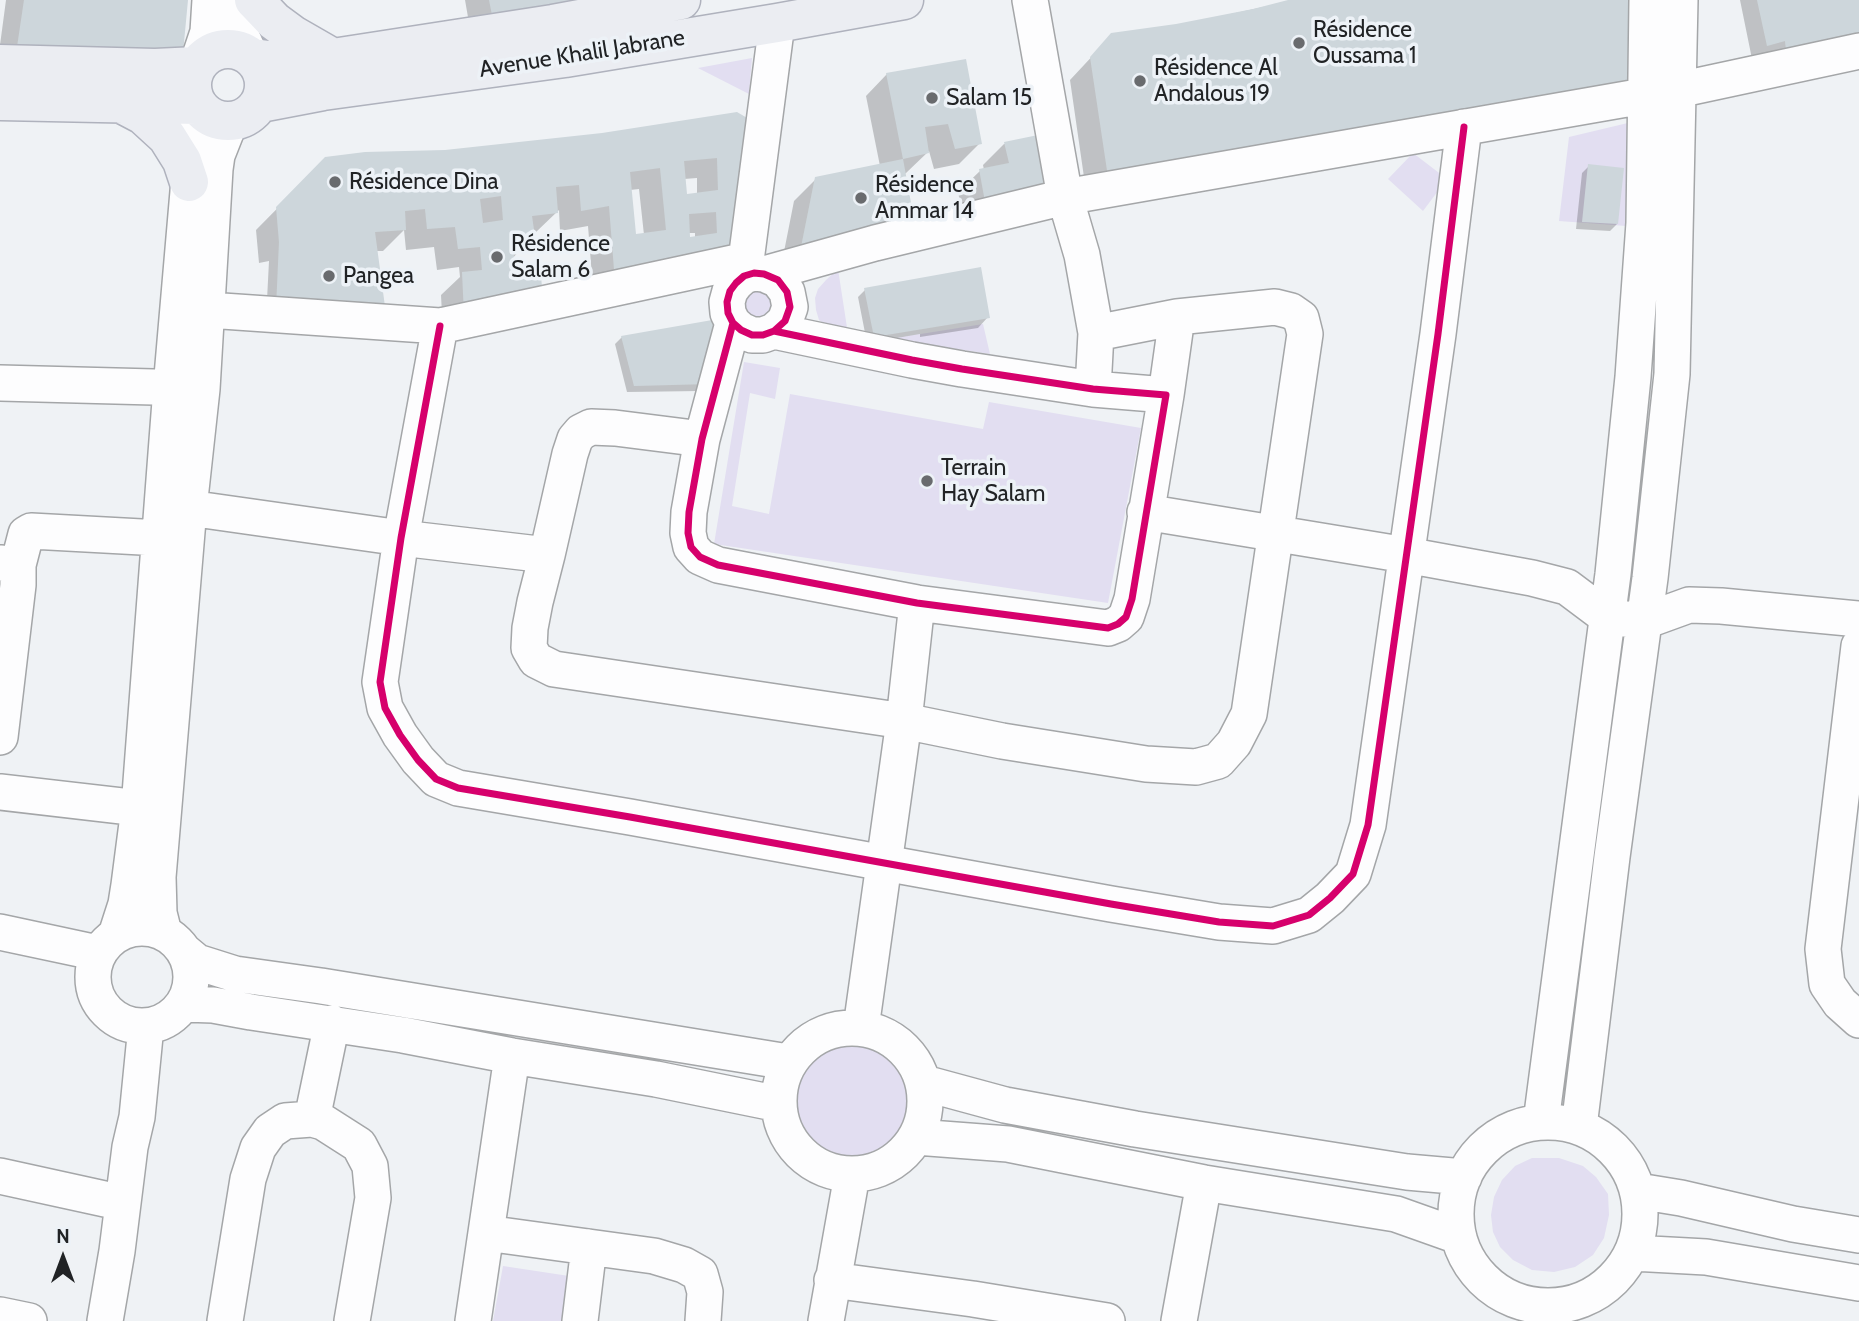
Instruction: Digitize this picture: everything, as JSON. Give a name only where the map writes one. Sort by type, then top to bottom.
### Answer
[{"type":"main road","points":[[254,0],[274,21],[293,35],[333,58]]},
{"type":"main road","name":"Avenue Khalil Jabrane","points":[[252,58],[284,62],[333,58],[540,26],[681,0]]},
{"type":"main road","name":"Avenue Khalil Jabrane","points":[[0,101],[221,109],[314,92],[565,58],[904,0]]},
{"type":"main road","points":[[222,49],[237,50],[252,58],[260,68],[264,92],[221,109],[193,96],[192,75],[208,55],[222,49]]},
{"type":"main road","points":[[0,64],[155,68],[197,66]]},
{"type":"main road","points":[[124,104],[143,115],[167,137],[182,161],[189,182]]},
{"type":"street","points":[[197,66],[208,32],[210,0]]},
{"type":"street","points":[[237,0],[241,35],[252,58]]},
{"type":"street","points":[[1030,0],[1065,197],[1082,255],[1096,333],[1093,390]]},
{"type":"street","points":[[1579,1127],[1612,857],[1645,621],[1672,374],[1662,92],[1647,0]]},
{"type":"street","points":[[1541,1122],[1613,574],[1633,377],[1644,223],[1662,92],[1680,0]]},
{"type":"street","points":[[752,270],[778,280],[787,292],[790,307],[785,321],[774,331],[763,335],[752,335],[733,323],[727,302],[736,283],[752,270],[777,23]]},
{"type":"street","points":[[208,310],[440,326],[752,270],[1065,197],[1662,92],[1859,51]]},
{"type":"street","points":[[221,109],[192,145],[189,182],[187,388],[189,508],[158,877],[159,913],[191,978],[184,1004],[165,1021],[146,1026],[116,1020],[98,1002],[92,978],[126,904],[129,885],[139,808],[160,538],[187,388],[208,310],[215,169],[221,109]]},
{"type":"street","points":[[440,326],[401,538],[380,682],[385,708],[395,726],[418,760],[436,779],[458,788],[1111,904],[1219,922],[1273,926],[1309,915],[1353,874],[1368,825],[1438,334],[1464,127]]},
{"type":"street","points":[[702,439],[591,427],[575,439],[530,628],[529,648],[536,660],[554,669],[904,720],[1002,741],[1146,764],[1196,767],[1218,761],[1234,743],[1249,714],[1305,334],[1301,318],[1290,311],[1275,307],[1177,317],[1096,333]]},
{"type":"street","points":[[733,323],[702,439],[689,512],[688,533],[691,547],[700,557],[718,565],[917,603],[1108,628],[1126,617],[1132,599],[1160,437],[1177,317]]},
{"type":"street","points":[[774,331],[912,360],[1093,390],[1166,395]]},
{"type":"street","points":[[0,383],[187,388]]},
{"type":"street","points":[[189,508],[401,538],[547,555]]},
{"type":"street","points":[[1145,512],[1532,578],[1567,587],[1607,617],[1645,621],[1689,605],[1859,619]]},
{"type":"street","points":[[0,737],[18,585],[9,564],[26,534],[31,531],[160,538]]},
{"type":"street","points":[[1567,587],[1613,574],[1650,579],[1689,605]]},
{"type":"street","points":[[862,1028],[904,720],[917,603]]},
{"type":"street","points":[[1859,646],[1823,949],[1827,984],[1840,1003],[1859,1020]]},
{"type":"street","points":[[0,792],[139,808]]},
{"type":"street","points":[[0,932],[107,944],[140,928],[174,942],[197,962],[235,974],[789,1062]]},
{"type":"street","points":[[184,1004],[213,1005],[332,1023],[656,1079],[779,1104]]},
{"type":"street","points":[[312,1119],[332,1023]]},
{"type":"street","points":[[105,1321],[137,1117],[146,1026]]},
{"type":"street","points":[[840,1028],[862,1028],[883,1034],[901,1046],[915,1063],[924,1083],[925,1111],[916,1137],[900,1157],[877,1170],[852,1175],[826,1170],[803,1157],[787,1137],[779,1112],[779,1086],[789,1062],[802,1046],[820,1034],[840,1028]]},
{"type":"street","points":[[473,1321],[512,1056]]},
{"type":"street","points":[[924,1083],[1005,1105],[1135,1129],[1407,1172],[1464,1177]]},
{"type":"street","points":[[225,1321],[248,1179],[258,1148],[270,1131],[285,1121],[312,1119],[323,1122],[359,1144],[370,1166],[373,1198],[352,1321]]},
{"type":"street","points":[[1541,1122],[1560,1122],[1579,1127],[1605,1141],[1626,1164],[1638,1191],[1641,1223],[1632,1253],[1616,1277],[1565,1312],[1536,1305],[1506,1308],[1468,1261],[1458,1236],[1457,1196],[1464,1177],[1487,1144],[1503,1133],[1522,1125],[1541,1122]]},
{"type":"street","points":[[916,1137],[1008,1144],[1204,1183],[1396,1214],[1458,1236]]},
{"type":"street","points":[[0,1175],[123,1203]]},
{"type":"street","points":[[826,1321],[852,1175]]},
{"type":"street","points":[[1179,1321],[1204,1183]]},
{"type":"street","points":[[1638,1191],[1859,1235]]},
{"type":"street","points":[[486,1233],[654,1256],[684,1265],[700,1275],[705,1292],[703,1321]]},
{"type":"street","points":[[580,1321],[589,1247]]},
{"type":"street","points":[[1632,1253],[1706,1257],[1859,1283]]},
{"type":"street","points":[[832,1280],[972,1310],[1107,1321]]},
{"type":"street","points":[[0,1315],[29,1321]]},
{"type":"shaded area","points":[[752,58],[749,94],[698,68]]},
{"type":"shaded area","points":[[1632,122],[1626,226],[1559,221],[1569,137]]},
{"type":"shaded area","points":[[1413,153],[1447,179],[1423,211],[1388,179]]},
{"type":"shaded area","points":[[838,269],[848,334],[825,325],[819,320],[816,310],[815,298],[818,289]]},
{"type":"shaded area","points":[[755,277],[783,310],[751,327],[733,296]]},
{"type":"shaded area","points":[[983,324],[990,354],[889,339]]},
{"type":"shaded area","name":"Terrain Hay Salam","points":[[744,362],[780,368],[775,399],[750,393],[732,506],[769,514],[790,394],[983,429],[989,402],[1141,428],[1108,603],[714,544]]},
{"type":"shaded area","points":[[833,1045],[861,1045],[885,1052],[910,1080],[911,1102],[906,1124],[895,1142],[876,1153],[856,1159],[834,1156],[815,1147],[802,1133],[795,1118],[795,1083],[817,1052]]},
{"type":"shaded area","points":[[1532,1158],[1559,1158],[1583,1166],[1596,1177],[1608,1194],[1609,1215],[1604,1238],[1593,1255],[1575,1267],[1554,1272],[1532,1270],[1513,1260],[1500,1247],[1493,1232],[1491,1215],[1494,1197],[1502,1180],[1515,1166]]},
{"type":"shaded area","points":[[503,1266],[569,1276],[562,1321],[493,1321]]},
{"type":"building","points":[[24,0],[188,0],[183,53],[17,47]]},
{"type":"building","points":[[489,0],[601,0],[493,20]]},
{"type":"building","points":[[1288,0],[1638,0],[1639,81],[1108,177],[1090,57],[1111,33],[1176,24]]},
{"type":"building","points":[[1757,0],[1859,0],[1859,37],[1786,51],[1785,41],[1767,46]]},
{"type":"building","name":"Salam 15","points":[[966,59],[982,144],[955,149],[948,124],[925,127],[929,153],[903,159],[886,73]]},
{"type":"building","points":[[737,112],[759,125],[741,257],[615,282],[609,206],[581,211],[579,185],[556,187],[558,213],[532,216],[535,237],[511,240],[516,267],[540,265],[543,298],[464,314],[462,272],[482,270],[480,247],[458,249],[455,227],[427,229],[425,209],[405,211],[406,230],[375,232],[386,314],[276,309],[279,242],[276,207],[325,157],[365,152],[445,150],[602,133]],"holes":[[[717,158],[718,190],[687,194],[684,161]],[[660,168],[666,230],[636,234],[630,172]],[[501,196],[503,220],[483,223],[480,199]],[[716,212],[717,233],[690,237],[689,214]]]},
{"type":"building","points":[[1043,134],[1053,190],[986,207],[979,169],[1009,163],[1004,142]]},
{"type":"building","name":"Résidence Ammar 14","points":[[903,159],[914,219],[800,252],[815,177]]},
{"type":"building","points":[[1588,164],[1624,168],[1618,224],[1582,222]]},
{"type":"building","points":[[981,267],[990,318],[874,337],[864,288]]},
{"type":"building","points":[[718,319],[709,384],[634,386],[621,336]]},
{"type":"cycle path","points":[[440,326],[401,538],[380,682],[385,708],[400,735],[436,779],[458,788],[1111,904],[1219,922],[1273,926],[1309,915],[1353,874],[1368,825],[1438,334],[1464,127]]},
{"type":"cycle path","points":[[733,323],[752,335],[774,331],[785,321],[790,307],[787,292],[778,280],[754,273],[744,276],[730,291],[728,313],[733,323],[702,439],[689,512],[688,533],[691,547],[700,557],[718,565],[917,603],[1108,628],[1126,617],[1132,599],[1166,395],[1093,389],[962,369],[774,331]]},
{"type":"place","name":"Résidence Oussama 1","points":[[1299,43]]},
{"type":"place","name":"Résidence Al Andalous 19","points":[[1140,81]]},
{"type":"place","name":"Salam 15","points":[[932,98]]},
{"type":"place","name":"Résidence Dina","points":[[335,182]]},
{"type":"place","name":"Résidence Ammar 14","points":[[861,198]]},
{"type":"place","name":"Résidence Salam 6","points":[[497,257]]},
{"type":"place","name":"Pangea","points":[[329,276]]},
{"type":"place","name":"Terrain Hay Salam","points":[[927,481]]}]
